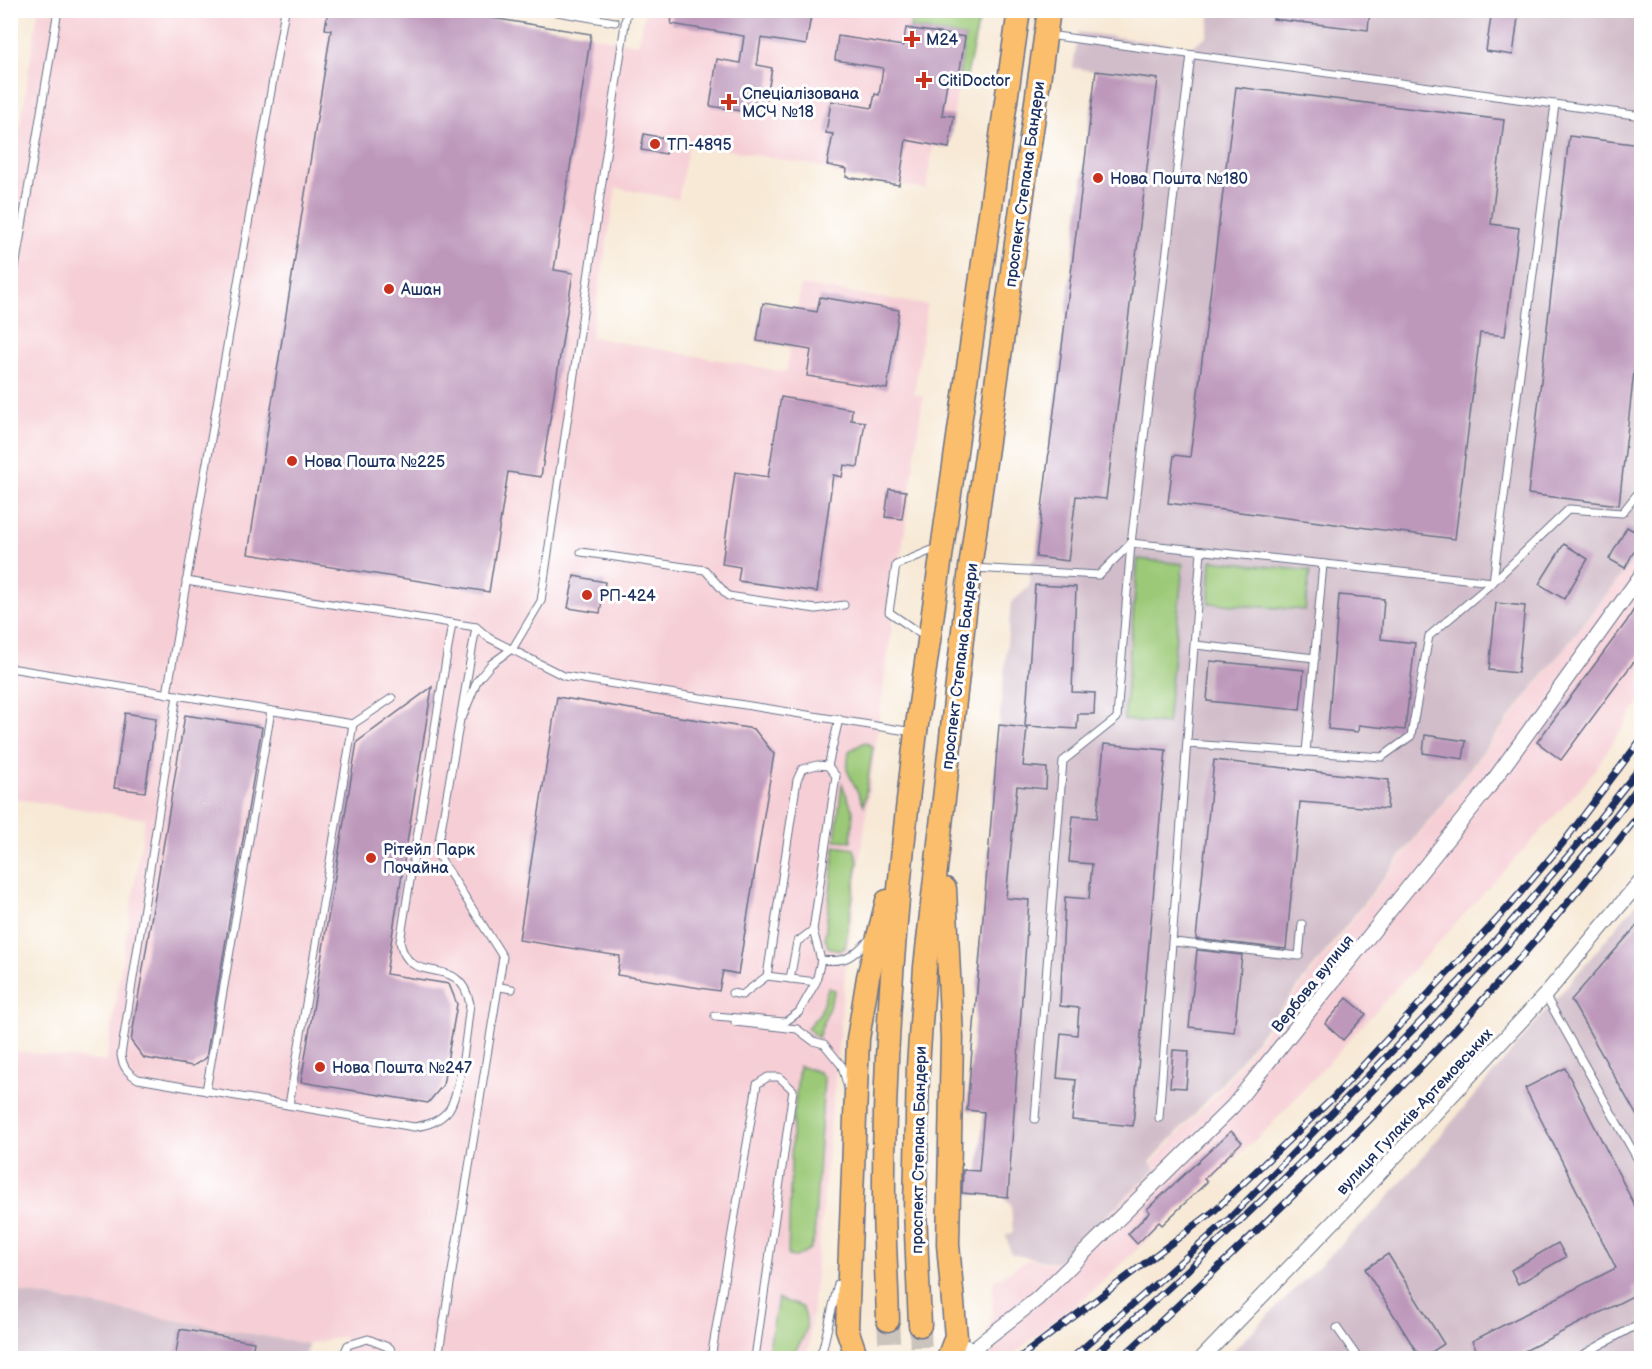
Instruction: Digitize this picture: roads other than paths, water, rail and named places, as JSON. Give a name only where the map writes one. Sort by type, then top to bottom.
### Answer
[{"type":"main road","name":"проспект Степана Бандери","points":[[888,1320],[884,1197],[889,1041],[902,848],[916,732],[1019,10]]},
{"type":"main road","name":"проспект Степана Бандери","points":[[920,1325],[915,1210],[918,1066],[942,818],[969,568],[1049,10]]},
{"type":"main road","points":[[942,818],[952,1038],[948,1244],[956,1337],[948,1359]]},
{"type":"main road","points":[[857,1359],[847,1329],[858,1040],[868,978],[879,930],[902,848]]},
{"type":"street","name":"Вербова вулиця","points":[[956,1337],[962,1346],[973,1349],[1037,1299],[1233,1106],[1488,788],[1641,574]]},
{"type":"street","name":"вулиця Гулаків-Артемовських","points":[[1202,1359],[1545,995],[1641,879]]},
{"type":"lane","points":[[10,298],[58,10]]},
{"type":"lane","points":[[546,10],[615,22]]},
{"type":"lane","points":[[458,731],[477,681],[491,664],[513,648],[541,601],[627,10]]},
{"type":"lane","points":[[167,694],[283,11]]},
{"type":"lane","points":[[1045,35],[1641,116]]},
{"type":"lane","points":[[1035,1119],[1064,761],[1117,718],[1131,543],[1191,55]]},
{"type":"lane","points":[[1493,582],[1555,104]]},
{"type":"lane","points":[[1188,744],[1382,757],[1411,736],[1429,636],[1493,582],[1569,509],[1622,513],[1641,488]]},
{"type":"lane","points":[[969,568],[1099,575],[1131,543]]},
{"type":"lane","points":[[1131,543],[1493,582]]},
{"type":"lane","points":[[929,640],[889,612],[896,565],[942,546]]},
{"type":"lane","points":[[1159,1118],[1174,942],[1201,551]]},
{"type":"lane","points":[[581,552],[705,570],[728,596],[816,609],[844,605]]},
{"type":"lane","points":[[1306,752],[1323,564]]},
{"type":"lane","points":[[186,581],[476,627],[489,638],[513,648],[564,676],[916,732]]},
{"type":"lane","points":[[177,695],[121,1056],[122,1065],[129,1074],[138,1079],[414,1127],[433,1124],[449,1110],[456,1094],[470,1004],[468,990],[460,979],[449,973],[411,963],[403,955],[400,942],[452,623]]},
{"type":"lane","points":[[438,1359],[500,987],[503,957],[437,854],[476,627]]},
{"type":"lane","points":[[1195,645],[1315,658]]},
{"type":"lane","points":[[10,668],[353,724],[392,698]]},
{"type":"lane","points":[[206,1091],[271,711]]},
{"type":"lane","points":[[828,766],[839,719]]},
{"type":"lane","points":[[290,1105],[353,724]]},
{"type":"lane","points":[[732,993],[742,995],[767,976],[797,780],[801,769],[817,765],[828,766],[836,776],[813,930],[821,960],[816,982],[799,1012],[785,1022],[715,1016],[756,1026],[797,1029],[813,1041],[824,1044],[842,1066],[855,1115]]},
{"type":"lane","points":[[1174,942],[1299,956],[1302,924]]},
{"type":"lane","points":[[790,979],[797,942],[813,930]]},
{"type":"lane","points":[[821,960],[836,962],[849,958],[879,930]]},
{"type":"lane","points":[[767,976],[816,982]]},
{"type":"lane","points":[[500,987],[512,989]]},
{"type":"lane","points":[[1545,995],[1641,1167]]},
{"type":"lane","points":[[711,1359],[757,1084],[768,1077],[779,1077],[793,1090],[755,1359]]},
{"type":"lane","points":[[817,1359],[824,1348],[835,1306],[852,1186]]},
{"type":"lane","points":[[1577,1359],[1641,1322]]},
{"type":"lane","points":[[1337,1328],[1358,1359]]},
{"type":"lane","points":[[342,1359],[348,1345],[368,1339],[390,1348],[394,1359]]},
{"type":"tunnel","points":[[888,1320],[890,1358]]},
{"type":"tunnel","points":[[920,1325],[921,1358]]},
{"type":"railway","points":[[1019,1358],[1214,1211],[1333,1098],[1509,906],[1563,843],[1642,738]]},
{"type":"railway","points":[[1072,1358],[1230,1218],[1461,980],[1592,828],[1642,765]]},
{"type":"railway","points":[[1091,1358],[1237,1224],[1380,1083],[1516,936],[1642,782]]},
{"type":"railway","points":[[1121,1358],[1258,1229],[1393,1096],[1522,957],[1642,811]]},
{"type":"place","name":"М24","points":[[912,39]]},
{"type":"place","name":"CitiDoctor","points":[[924,80]]},
{"type":"place","name":"Спеціалізована МСЧ №18","points":[[729,102]]},
{"type":"place","name":"ТП-4895","points":[[655,144]]},
{"type":"place","name":"Нова Пошта №180","points":[[1098,178]]},
{"type":"place","name":"Ашан","points":[[389,289]]},
{"type":"place","name":"Нова Пошта №225","points":[[292,461]]},
{"type":"place","name":"РП-424","points":[[587,595]]},
{"type":"place","name":"Рітейл Парк Почайна","points":[[371,858]]},
{"type":"place","name":"Нова Пошта №247","points":[[320,1067]]}]
